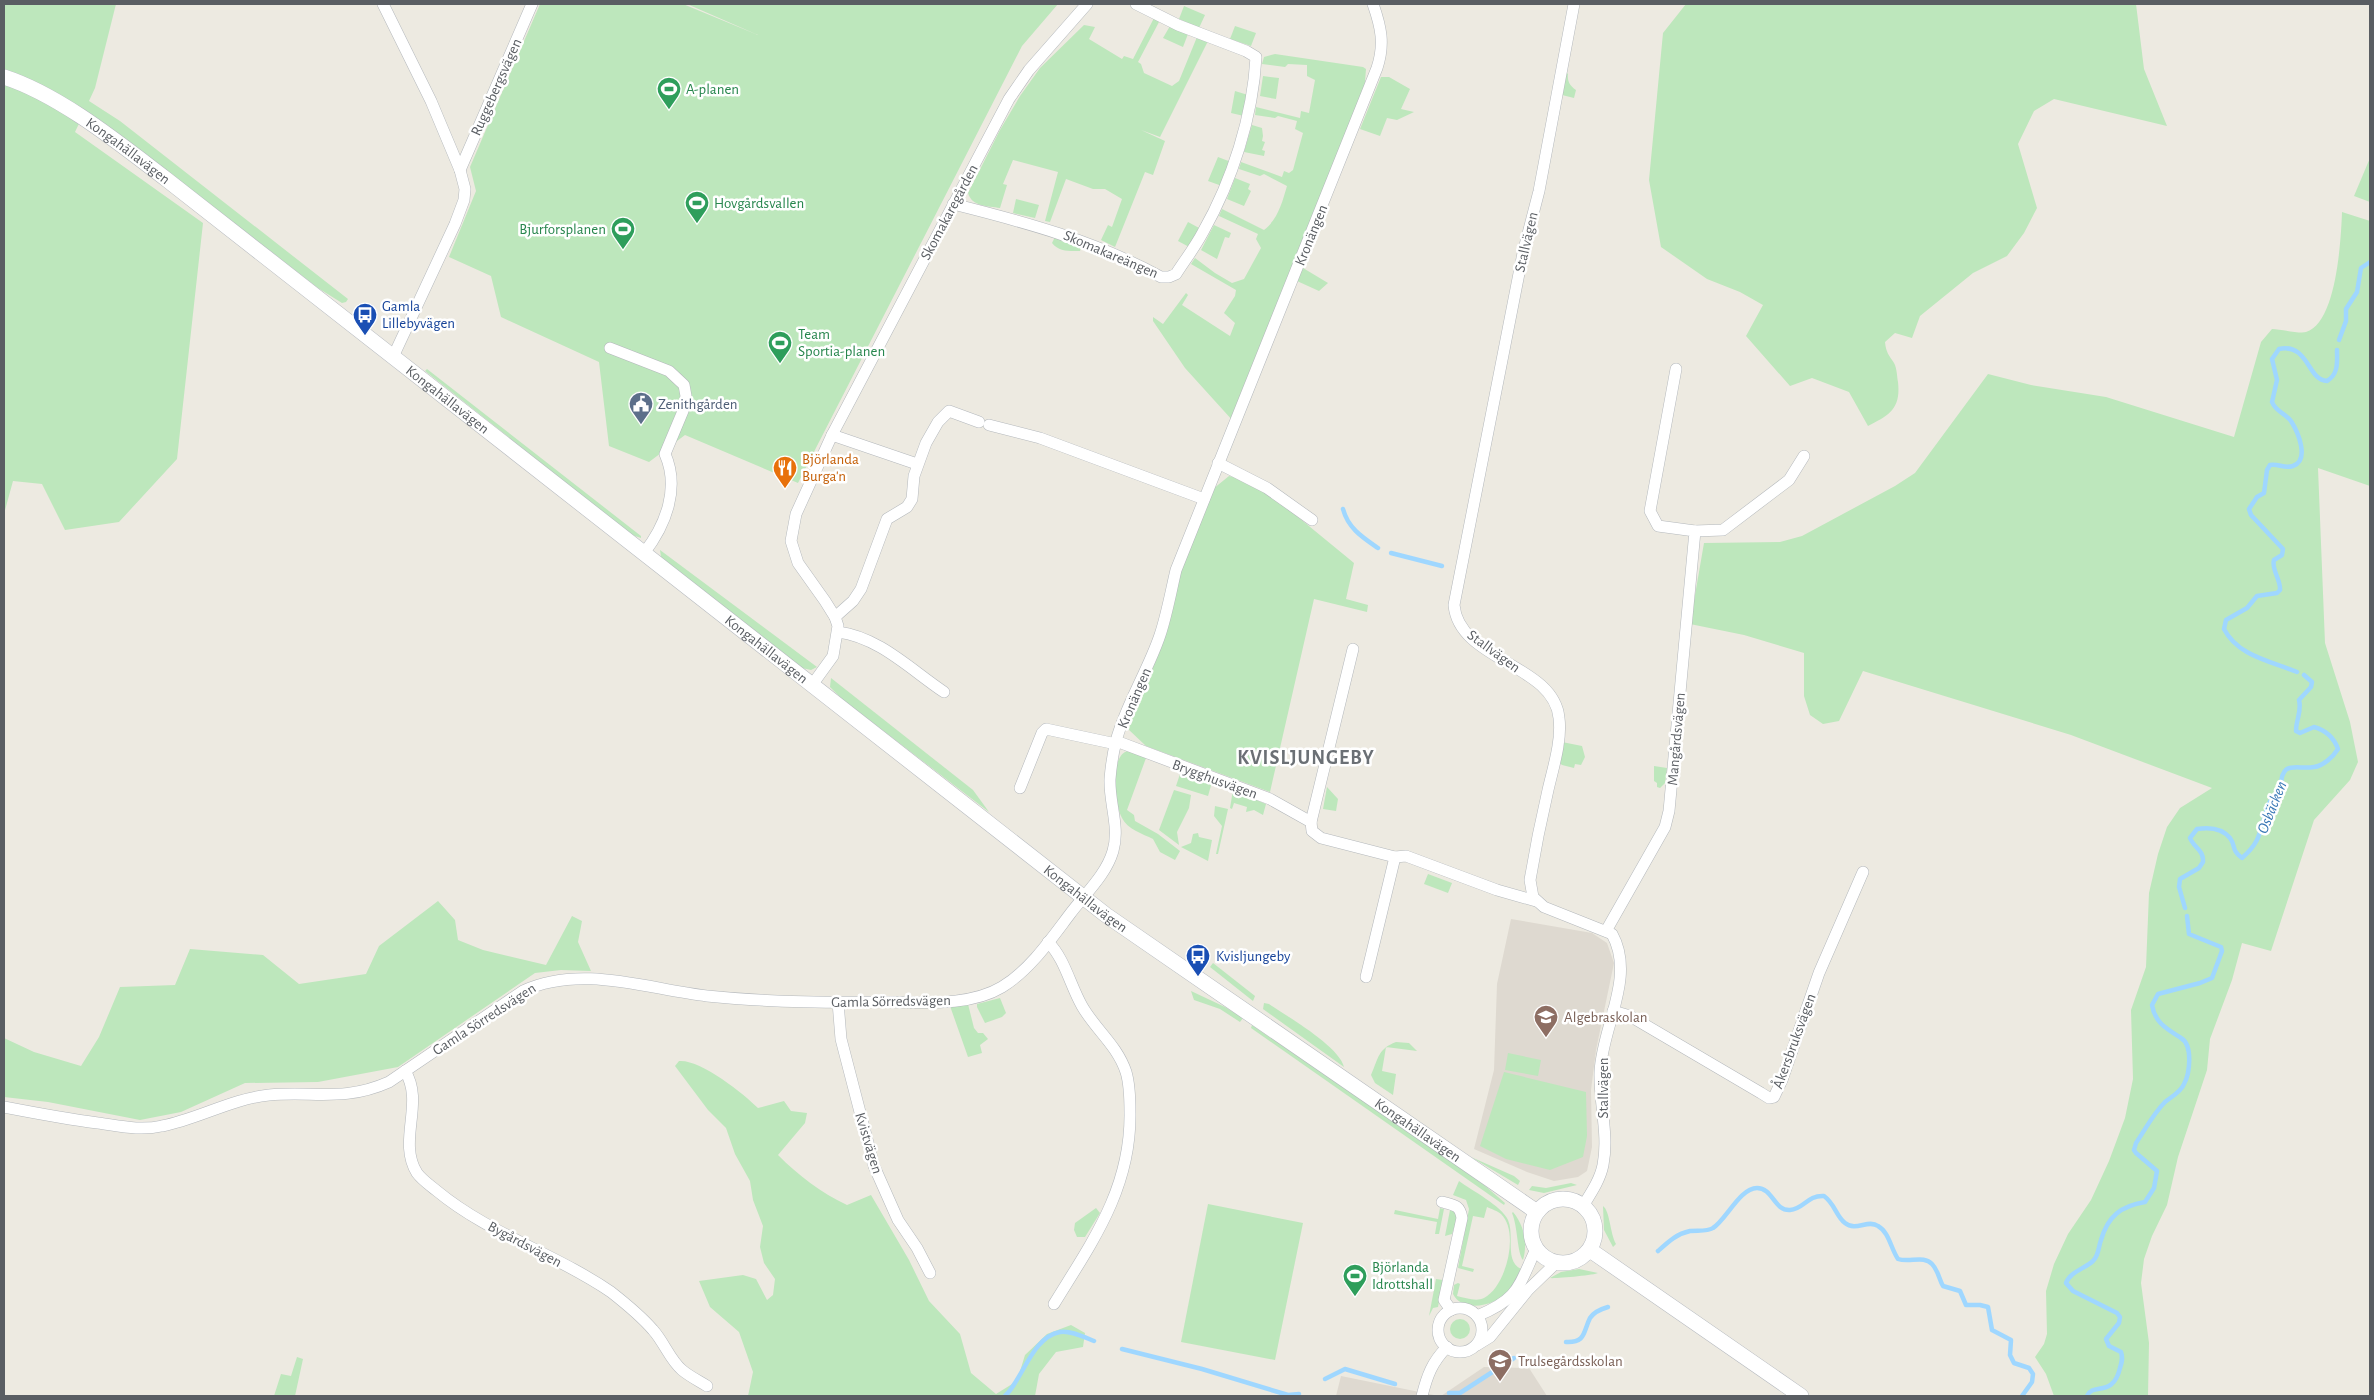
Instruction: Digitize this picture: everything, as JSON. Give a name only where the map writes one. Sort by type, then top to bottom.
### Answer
[{"type":"street","points":[[383,4],[431,101],[460,170],[465,189],[464,200],[437,264],[393,357]]},
{"type":"street","name":"Ruggebergsvägen","points":[[460,170],[532,4]]},
{"type":"street","name":"Skomakaregården","points":[[812,685],[833,656],[838,632],[835,617],[798,563],[791,540],[796,514],[832,434],[1009,99],[1029,70],[1087,4]]},
{"type":"street","name":"Skomakareängen","points":[[952,204],[1058,232],[1116,253],[1162,277],[1176,274],[1203,232],[1228,179],[1244,125],[1256,57],[1246,51],[1178,25],[1136,4]]},
{"type":"street","name":"Kronängen","points":[[1084,897],[1108,863],[1114,849],[1115,817],[1110,780],[1116,742],[1161,634],[1176,570],[1377,68],[1383,41],[1381,26],[1374,4]]},
{"type":"street","name":"Stallvägen","points":[[1536,901],[1532,896],[1530,880],[1556,750],[1559,729],[1558,711],[1549,694],[1537,682],[1493,654],[1464,631],[1455,615],[1454,605],[1523,253],[1539,191],[1574,4]]},
{"type":"street","name":"Kongahällavägen","points":[[4,76],[34,90],[110,137],[1106,915],[1537,1212]]},
{"type":"street","points":[[610,348],[669,372],[684,385],[686,396],[683,411],[665,454],[671,466],[673,481],[671,497],[657,536],[644,553]]},
{"type":"street","points":[[1676,369],[1650,511],[1658,526],[1695,531],[1723,530],[1788,480],[1804,456]]},
{"type":"street","points":[[835,617],[853,601],[861,589],[887,519],[907,507],[912,499],[917,464],[926,443],[944,414],[949,411],[984,424],[1040,438],[1204,499]]},
{"type":"street","points":[[832,434],[917,464]]},
{"type":"street","points":[[1218,463],[1266,488],[1312,520]]},
{"type":"street","name":"Mangårdsvägen","points":[[1606,931],[1668,820],[1695,531]]},
{"type":"street","points":[[838,632],[856,635],[877,645],[944,692]]},
{"type":"street","points":[[1311,822],[1353,649]]},
{"type":"street","name":"Brygghusvägen","points":[[1020,788],[1042,733],[1046,729],[1116,742],[1270,799],[1311,822],[1312,831],[1321,838],[1394,857],[1406,856],[1497,890],[1536,901]]},
{"type":"street","points":[[1366,977],[1394,857]]},
{"type":"street","name":"Åkersbruksvägen","points":[[1613,1011],[1630,1016],[1769,1098],[1774,1097],[1782,1080],[1818,973],[1863,872]]},
{"type":"street","name":"Gamla Sörredsvägen","points":[[4,1107],[63,1118],[147,1129],[163,1126],[231,1104],[269,1096],[350,1094],[370,1090],[389,1082],[523,991],[538,984],[558,980],[590,978],[705,996],[750,1000],[838,1002],[951,1000],[986,994],[1004,986],[1016,976],[1048,942],[1084,897]]},
{"type":"street","points":[[1536,901],[1544,907],[1606,931]]},
{"type":"street","name":"Stallvägen","points":[[1583,1206],[1597,1183],[1604,1163],[1600,1073],[1621,964],[1616,941],[1612,934],[1606,931]]},
{"type":"street","points":[[1048,942],[1057,953],[1082,1006],[1111,1042],[1120,1059],[1126,1073],[1130,1103],[1129,1147],[1120,1184],[1105,1217],[1054,1304]]},
{"type":"street","name":"Kvistvägen","points":[[838,1002],[841,1039],[874,1166],[898,1220],[917,1248],[930,1273]]},
{"type":"street","name":"Bygårdsvägen","points":[[405,1071],[412,1088],[414,1110],[409,1136],[412,1160],[418,1174],[457,1206],[613,1294],[653,1330],[681,1370],[708,1386]]},
{"type":"street","points":[[1555,1200],[1569,1200],[1583,1206],[1594,1223],[1595,1237],[1590,1250],[1575,1261],[1556,1263],[1541,1255],[1536,1249],[1531,1230],[1537,1212],[1555,1200]]},
{"type":"street","points":[[1442,1202],[1456,1205],[1461,1210],[1462,1218],[1444,1300],[1451,1310]]},
{"type":"street","points":[[1477,1316],[1502,1305],[1508,1300],[1521,1282],[1536,1249]]},
{"type":"street","points":[[1590,1250],[1801,1396]]},
{"type":"street","points":[[1477,1345],[1482,1330],[1477,1316],[1465,1309],[1451,1310],[1442,1317],[1439,1328],[1440,1338],[1447,1347],[1460,1352],[1469,1350],[1490,1337],[1528,1290],[1556,1263]]},
{"type":"street","points":[[1422,1396],[1427,1376],[1434,1360],[1447,1347]]},
{"type":"shaded area","name":"Algebraskolan","points":[[1511,919],[1592,933],[1607,943],[1614,963],[1596,1050],[1591,1090],[1592,1147],[1587,1171],[1578,1177],[1554,1181],[1527,1172],[1474,1149],[1494,1070],[1497,984]]},
{"type":"shaded area","name":"Trulsegårdsskolan","points":[[1484,1367],[1529,1368],[1547,1396],[1441,1396]]},
{"type":"shaded area","points":[[1341,1376],[1439,1396],[1336,1396]]},
{"type":"green space","points":[[4,4],[116,4],[95,88],[89,101],[120,121],[348,299],[342,303],[318,288],[156,162],[85,111],[75,132],[203,223],[177,459],[119,522],[65,530],[42,484],[13,481],[4,514]]},
{"type":"green space","name":"Hovgårdsvallen","points":[[540,4],[683,4],[758,35],[687,4],[1058,4],[1022,46],[798,483],[685,435],[649,462],[609,446],[599,362],[501,317],[491,276],[449,257],[476,191],[470,167]]},
{"type":"green space","points":[[1686,4],[2136,4],[2144,69],[2167,126],[2054,99],[2034,111],[2018,144],[2037,208],[2024,233],[2007,256],[1973,273],[1920,316],[1912,338],[1895,333],[1885,342],[1896,370],[1898,399],[1888,414],[1868,426],[1849,392],[1812,378],[1790,386],[1746,336],[1763,305],[1740,292],[1707,279],[1661,247],[1649,180],[1663,33]]},
{"type":"green space","points":[[1184,6],[1205,15],[1199,28],[1179,19]]},
{"type":"green space","points":[[1154,18],[1159,22],[1138,62],[1141,64],[1144,73],[1172,86],[1179,81],[1197,37],[1208,41],[1160,137],[1141,130],[1165,141],[1153,175],[1145,172],[1115,247],[1101,240],[1108,225],[1112,227],[1122,199],[1105,189],[1093,189],[1066,179],[1050,222],[1045,221],[1058,172],[1013,160],[1003,184],[1007,185],[1000,208],[981,205],[970,198],[968,193],[1000,130],[1020,96],[1040,68],[1084,25],[1095,27],[1089,39],[1122,59],[1124,56],[1133,59]]},
{"type":"green space","points":[[1170,26],[1188,34],[1183,47],[1163,38]]},
{"type":"green space","points":[[1235,26],[1256,33],[1251,46],[1230,39]]},
{"type":"green space","points":[[1275,54],[1363,67],[1366,69],[1364,94],[1233,421],[1185,368],[1153,321],[1153,317],[1163,324],[1186,293],[1188,295],[1182,305],[1230,336],[1235,323],[1224,313],[1235,296],[1236,290],[1191,264],[1195,258],[1232,283],[1244,279],[1261,248],[1256,239],[1258,234],[1219,216],[1222,209],[1264,230],[1273,221],[1281,204],[1287,186],[1264,174],[1260,176],[1239,169],[1241,162],[1282,177],[1284,171],[1289,173],[1293,170],[1303,133],[1295,129],[1297,121],[1278,116],[1275,118],[1255,115],[1256,107],[1300,118],[1301,111],[1309,113],[1315,80],[1307,76],[1307,65],[1288,64],[1285,67],[1262,64],[1264,57]]},
{"type":"green space","points":[[1566,72],[1569,83],[1576,90],[1574,98],[1562,95]]},
{"type":"green space","points":[[1263,76],[1279,78],[1276,99],[1260,96]]},
{"type":"green space","points":[[1381,77],[1389,77],[1410,89],[1401,109],[1414,112],[1397,120],[1387,118],[1380,136],[1360,129]]},
{"type":"green space","points":[[1235,91],[1248,95],[1244,116],[1231,113]]},
{"type":"green space","points":[[1252,125],[1262,128],[1262,141],[1265,142],[1262,150],[1265,151],[1264,156],[1244,152]]},
{"type":"green space","points":[[1218,157],[1231,162],[1222,186],[1208,181]]},
{"type":"green space","points":[[2370,158],[2370,202],[2354,196]]},
{"type":"green space","points":[[1235,178],[1250,184],[1248,189],[1251,191],[1244,206],[1227,199]]},
{"type":"green space","points":[[1016,199],[1039,205],[1035,218],[1013,213]]},
{"type":"green space","points":[[2342,212],[2370,221],[2370,486],[2318,468],[2325,643],[2350,722],[2358,762],[2350,780],[2314,820],[2271,951],[2242,943],[2232,980],[2210,1039],[2207,1070],[2178,1157],[2167,1205],[2152,1236],[2144,1259],[2141,1283],[2149,1343],[2148,1396],[2054,1396],[2046,1374],[2035,1357],[2044,1344],[2047,1334],[2046,1291],[2054,1264],[2068,1234],[2091,1200],[2109,1161],[2125,1118],[2133,1079],[2131,1010],[2146,967],[2149,893],[2158,854],[2167,827],[2180,808],[2212,788],[2071,735],[1863,671],[1839,721],[1823,724],[1810,715],[1804,696],[1804,653],[1744,635],[1690,624],[1704,543],[1780,542],[1802,536],[1895,486],[1915,473],[1988,374],[2031,385],[2106,397],[2234,437],[2261,342],[2272,329],[2306,332],[2316,325],[2325,313],[2335,278]]},
{"type":"green space","points":[[1188,222],[1201,229],[1191,248],[1178,241]]},
{"type":"green space","points":[[1214,225],[1231,233],[1229,238],[1225,237],[1217,259],[1201,250]]},
{"type":"green space","points":[[1056,235],[1082,245],[1080,251],[1065,250],[1055,246],[1052,243]]},
{"type":"green space","points":[[1303,268],[1328,283],[1319,291],[1297,281]]},
{"type":"green space","points":[[427,369],[641,536],[641,538],[632,535],[425,371]]},
{"type":"green space","points":[[1229,476],[1249,481],[1287,508],[1354,563],[1346,599],[1368,605],[1367,612],[1314,599],[1270,792],[1146,746],[1128,729],[1180,571],[1213,489]]},
{"type":"green space","points":[[660,550],[817,667],[811,670],[802,668],[661,557]]},
{"type":"green space","points":[[831,678],[973,790],[989,812],[842,699],[830,687]]},
{"type":"green space","points":[[1562,742],[1582,746],[1585,757],[1581,765],[1575,764],[1574,768],[1562,765],[1558,761]]},
{"type":"green space","points":[[1128,751],[1146,758],[1127,810],[1134,815],[1135,821],[1158,834],[1180,851],[1175,860],[1160,852],[1153,839],[1131,828],[1124,822],[1119,812],[1115,781],[1116,771],[1122,754]]},
{"type":"green space","points":[[1654,766],[1667,768],[1665,783],[1660,788],[1657,787],[1657,783],[1654,781]]},
{"type":"green space","points":[[1181,771],[1212,782],[1208,796],[1176,786]]},
{"type":"green space","points":[[1327,787],[1338,799],[1336,811],[1323,809]]},
{"type":"green space","points":[[1174,790],[1191,795],[1189,808],[1177,832],[1179,845],[1159,830]]},
{"type":"green space","points":[[1233,790],[1266,804],[1263,815],[1254,810],[1246,812],[1247,807],[1234,803],[1232,809],[1230,808]]},
{"type":"green space","points":[[1215,806],[1228,809],[1218,854],[1216,854],[1222,826],[1214,816]]},
{"type":"green space","points":[[1198,833],[1199,837],[1212,840],[1208,861],[1181,847],[1191,843],[1193,834]]},
{"type":"green space","points":[[1428,874],[1452,883],[1448,893],[1424,884]]},
{"type":"green space","points":[[438,901],[455,920],[458,940],[483,950],[546,965],[572,916],[582,921],[578,942],[591,971],[561,970],[535,973],[398,1067],[318,1082],[245,1083],[181,1112],[140,1120],[48,1102],[4,1097],[4,1038],[34,1052],[81,1066],[99,1037],[120,987],[175,985],[190,949],[263,955],[299,984],[366,974],[379,946]]},
{"type":"green space","points":[[1213,963],[1255,996],[1253,1001],[1210,967]]},
{"type":"green space","points":[[1191,991],[1243,1018],[1240,1022],[1220,1009],[1194,1000]]},
{"type":"green space","points":[[1000,998],[1006,1013],[1002,1017],[985,1023],[977,1004]]},
{"type":"green space","points":[[1264,1003],[1269,1004],[1323,1041],[1333,1050],[1344,1067],[1263,1009]]},
{"type":"green space","points":[[968,1004],[974,1028],[978,1033],[983,1033],[988,1039],[980,1045],[982,1053],[968,1057],[950,1006]]},
{"type":"green space","points":[[1252,1025],[1476,1178],[1505,1203],[1504,1205],[1251,1028]]},
{"type":"green space","points":[[1396,1042],[1409,1043],[1417,1051],[1386,1047]]},
{"type":"green space","points":[[1386,1047],[1382,1071],[1396,1074],[1393,1095],[1375,1083],[1371,1075],[1380,1054]]},
{"type":"green space","points":[[1508,1053],[1541,1060],[1538,1076],[1505,1070]]},
{"type":"green space","points":[[679,1061],[698,1065],[721,1078],[758,1108],[784,1101],[791,1111],[807,1113],[805,1123],[778,1155],[810,1183],[847,1205],[871,1195],[909,1260],[929,1301],[960,1334],[971,1373],[996,1394],[1017,1381],[1025,1355],[1047,1334],[1071,1325],[1085,1333],[1083,1347],[1056,1352],[1039,1374],[1035,1396],[748,1396],[753,1372],[739,1332],[710,1307],[699,1281],[743,1275],[756,1279],[767,1300],[773,1295],[775,1279],[764,1263],[760,1247],[763,1226],[753,1200],[750,1181],[735,1154],[726,1128],[708,1110],[675,1066]]},
{"type":"green space","points":[[1504,1072],[1586,1092],[1587,1136],[1583,1157],[1550,1170],[1506,1159],[1480,1146]]},
{"type":"green space","points":[[1471,1157],[1514,1176],[1520,1181],[1518,1185]]},
{"type":"green space","points":[[1459,1181],[1500,1209],[1505,1215],[1510,1226],[1511,1254],[1516,1265],[1521,1269],[1510,1291],[1497,1300],[1481,1305],[1472,1306],[1458,1300],[1453,1294],[1454,1285],[1460,1284],[1457,1296],[1471,1299],[1478,1300],[1484,1298],[1492,1292],[1499,1283],[1508,1259],[1509,1233],[1507,1222],[1496,1211],[1487,1207],[1484,1218],[1473,1216],[1462,1266],[1474,1269],[1473,1272],[1458,1268],[1469,1209],[1466,1200],[1453,1195]]},
{"type":"green space","points":[[1571,1183],[1577,1185],[1544,1193],[1529,1190],[1532,1186],[1546,1188]]},
{"type":"green space","points":[[1208,1204],[1303,1223],[1275,1360],[1181,1342]]},
{"type":"green space","points":[[1603,1206],[1607,1212],[1616,1244],[1613,1247],[1604,1230]]},
{"type":"green space","points":[[1096,1208],[1100,1213],[1085,1237],[1077,1237],[1074,1230],[1075,1223]]},
{"type":"green space","points":[[1440,1208],[1444,1209],[1439,1234],[1435,1234],[1437,1222],[1394,1214],[1395,1210],[1438,1219]]},
{"type":"green space","points":[[1450,1210],[1455,1212],[1457,1219],[1452,1234],[1445,1236]]},
{"type":"green space","points":[[1513,1212],[1524,1234],[1523,1260],[1521,1257]]},
{"type":"green space","points":[[1579,1269],[1598,1273],[1550,1278],[1561,1272]]},
{"type":"green space","points":[[1436,1279],[1443,1280],[1438,1307],[1433,1308],[1429,1316]]},
{"type":"green space","points":[[1456,1319],[1464,1319],[1470,1325],[1470,1333],[1464,1339],[1456,1339],[1450,1333],[1450,1325]]},
{"type":"green space","points":[[297,1357],[303,1359],[295,1396],[274,1396],[281,1374],[291,1376]]},
{"type":"waterway","name":"Osbäcken","points":[[2339,340],[2346,321],[2346,309],[2357,292],[2361,268],[2370,262]]},
{"type":"waterway","name":"Osbäcken","points":[[2297,672],[2246,652],[2230,638],[2224,629],[2226,620],[2247,608],[2257,596],[2277,593],[2280,590],[2273,563],[2274,560],[2282,555],[2283,549],[2251,515],[2249,509],[2257,497],[2264,493],[2267,470],[2270,465],[2293,466],[2298,463],[2302,452],[2294,426],[2289,418],[2276,408],[2272,402],[2277,380],[2272,359],[2279,349],[2296,351],[2302,356],[2315,375],[2327,381],[2334,375],[2337,363],[2337,350]]},
{"type":"waterway","points":[[1343,509],[1352,527],[1378,548]]},
{"type":"waterway","points":[[1391,553],[1442,566]]},
{"type":"waterway","name":"Osbäcken","points":[[2185,908],[2179,887],[2180,879],[2199,868],[2203,862],[2202,855],[2190,838],[2197,829],[2211,828],[2223,832],[2230,838],[2236,853],[2242,858],[2254,846],[2260,834],[2269,803],[2281,787],[2284,772],[2291,768],[2307,768],[2321,765],[2331,758],[2338,749],[2332,738],[2318,728],[2314,727],[2300,733],[2296,731],[2300,708],[2299,700],[2311,687],[2312,682],[2304,675]]},
{"type":"waterway","name":"Osbäcken","points":[[2087,1396],[2090,1392],[2113,1383],[2117,1377],[2122,1362],[2122,1354],[2109,1346],[2106,1339],[2119,1323],[2120,1317],[2117,1313],[2073,1291],[2066,1283],[2071,1276],[2095,1259],[2107,1224],[2112,1218],[2122,1209],[2145,1202],[2154,1188],[2157,1171],[2134,1150],[2136,1143],[2157,1112],[2165,1102],[2183,1087],[2188,1073],[2189,1053],[2185,1042],[2159,1021],[2152,1005],[2158,994],[2212,978],[2222,951],[2221,947],[2189,934],[2187,916]]},
{"type":"waterway","points":[[1658,1251],[1680,1234],[1713,1228],[1739,1199],[1751,1189],[1762,1189],[1780,1207],[1790,1210],[1799,1207],[1813,1198],[1824,1196],[1845,1223],[1853,1226],[1874,1224],[1882,1229],[1898,1259],[1929,1261],[1936,1269],[1943,1286],[1960,1291],[1966,1305],[1988,1307],[1992,1330],[2011,1340],[2010,1355],[2014,1363],[2029,1368],[2033,1374],[2032,1382],[2022,1396]]},
{"type":"waterway","points":[[1566,1342],[1581,1339],[1590,1318],[1598,1311],[1608,1307]]},
{"type":"waterway","points":[[1005,1396],[1035,1350],[1050,1335],[1068,1332],[1094,1341]]},
{"type":"waterway","points":[[1122,1349],[1202,1369],[1288,1395],[1299,1394]]},
{"type":"waterway","points":[[1449,1393],[1460,1393],[1514,1358]]},
{"type":"waterway","points":[[1325,1379],[1345,1369],[1395,1384]]},
{"type":"place","name":"A-planen","points":[[669,110]]},
{"type":"place","name":"Hovgårdsvallen","points":[[697,224]]},
{"type":"place","name":"Bjurforsplanen","points":[[623,250]]},
{"type":"place","name":"Gamla Lillebyvägen","points":[[365,336]]},
{"type":"place","name":"Team Sportia-planen","points":[[780,364]]},
{"type":"place","name":"Zenithgården","points":[[641,425]]},
{"type":"place","name":"Björlanda Burga'n","points":[[785,489]]},
{"type":"place","name":"Kvisljungeby","points":[[1198,977]]},
{"type":"place","name":"Algebraskolan","points":[[1546,1038]]},
{"type":"place","name":"Björlanda Idrottshall","points":[[1355,1297]]},
{"type":"place","name":"Trulsegårdsskolan","points":[[1500,1382]]},
{"type":"district","name":"KVISLJUNGEBY","points":[[1306,757]]}]
